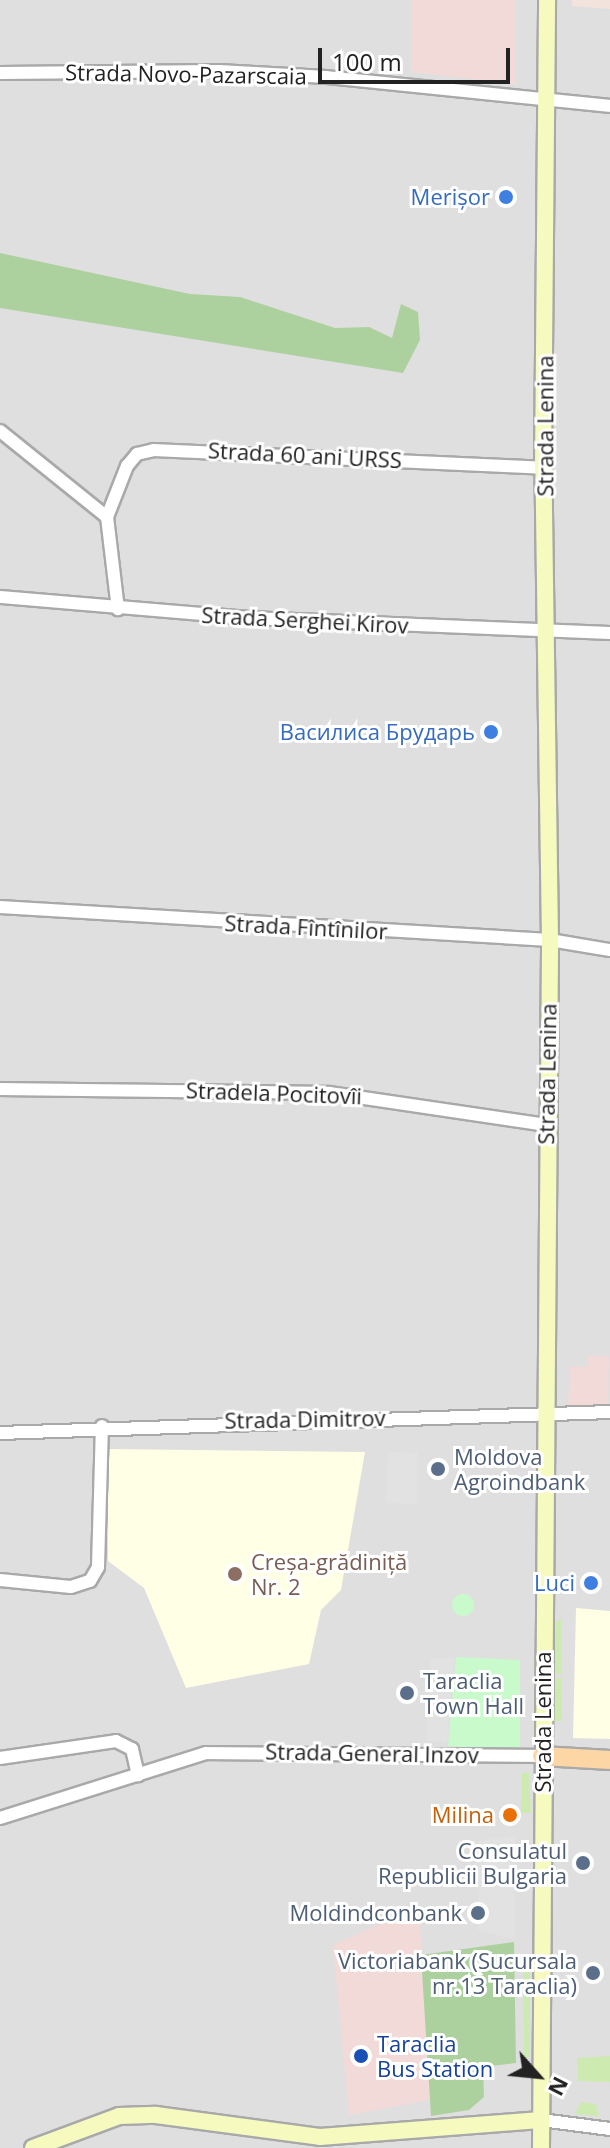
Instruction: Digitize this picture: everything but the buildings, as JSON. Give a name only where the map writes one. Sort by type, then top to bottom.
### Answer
[{"type":"main road","name":"Strada General Inzov","points":[[542,1756],[610,1760]]},
{"type":"street","name":"Strada Lenina","points":[[541,2148],[546,1125],[550,940],[548,631],[543,468],[547,0]]},
{"type":"street","name":"Strada Novo-Pazarscaia","points":[[0,73],[250,73],[420,83],[610,106]]},
{"type":"street","points":[[0,431],[107,517],[118,609]]},
{"type":"street","name":"Strada 60 ani URSS","points":[[107,517],[127,466],[137,454],[154,450],[543,468]]},
{"type":"street","name":"Strada Serghei Kirov","points":[[0,597],[118,609],[610,633]]},
{"type":"street","name":"Strada Fîntînilor","points":[[0,907],[550,940],[568,947],[610,950]]},
{"type":"street","name":"Stradela Pocitovîi","points":[[0,1089],[330,1093],[546,1125]]},
{"type":"street","name":"Strada Dimitrov","points":[[0,1433],[102,1426],[610,1412]]},
{"type":"street","points":[[0,1580],[79,1587],[98,1567],[102,1426]]},
{"type":"street","points":[[0,1758],[116,1741],[132,1749],[138,1775]]},
{"type":"street","name":"Strada General Inzov","points":[[0,1818],[222,1751],[542,1756]]},
{"type":"street","points":[[33,2148],[119,2116],[156,2115],[320,2137],[541,2120],[610,2129]]},
{"type":"shaded area","points":[[0,0],[610,0],[610,2148],[0,2148]]},
{"type":"shaded area","points":[[412,0],[516,0],[516,84],[411,72]]},
{"type":"shaded area","points":[[572,0],[610,0],[610,9],[572,6]]},
{"type":"shaded area","points":[[588,1356],[609,1356],[608,1407],[568,1410],[570,1367],[587,1367]]},
{"type":"shaded area","name":"Creșa-grădiniță Nr. 2","points":[[108,1449],[365,1452],[341,1590],[321,1610],[309,1664],[186,1688],[144,1588],[108,1561]]},
{"type":"shaded area","points":[[388,1452],[418,1453],[417,1504],[386,1503]]},
{"type":"shaded area","points":[[576,1608],[610,1611],[610,1739],[573,1738]]},
{"type":"shaded area","points":[[430,1658],[454,1658],[447,1742],[426,1740]]},
{"type":"shaded area","points":[[515,1836],[514,1939],[478,1930],[479,1841]]},
{"type":"shaded area","points":[[419,1907],[430,2100],[349,2115],[333,1945]]},
{"type":"green space","points":[[0,253],[190,294],[240,297],[335,328],[369,327],[392,338],[401,304],[418,312],[420,340],[403,373],[0,308]]},
{"type":"green space","points":[[463,1594],[471,1597],[474,1605],[471,1613],[463,1616],[455,1613],[452,1605],[455,1597]]},
{"type":"green space","points":[[561,1619],[561,1674],[551,1674],[551,1625]]},
{"type":"green space","points":[[456,1657],[520,1660],[520,1751],[448,1746]]},
{"type":"green space","points":[[561,1678],[562,1721],[551,1721],[551,1679]]},
{"type":"green space","points":[[522,1773],[529,1773],[531,1813],[521,1813]]},
{"type":"green space","points":[[514,1942],[516,2063],[483,2067],[484,2097],[469,2110],[431,2116],[421,1955]]},
{"type":"green space","points":[[523,1968],[530,1968],[530,2057],[524,2058]]},
{"type":"green space","points":[[610,2056],[610,2082],[578,2081],[577,2058]]},
{"type":"green space","points":[[581,2102],[596,2104],[599,2116],[575,2114]]},
{"type":"place","name":"Merișor","points":[[506,197]]},
{"type":"place","name":"Василиса Брударь","points":[[491,732]]},
{"type":"place","name":"Moldova Agroindbank","points":[[438,1469]]},
{"type":"place","name":"Creșa-grădiniță Nr. 2","points":[[235,1574]]},
{"type":"place","name":"Luci","points":[[591,1583]]},
{"type":"place","name":"Taraclia Town Hall","points":[[407,1693]]},
{"type":"place","name":"Milina","points":[[510,1815]]},
{"type":"place","name":"Consulatul Republicii Bulgaria","points":[[583,1863]]},
{"type":"place","name":"Moldindconbank","points":[[478,1913]]},
{"type":"place","name":"Victoriabank (Sucursala nr.13 Taraclia)","points":[[593,1973]]},
{"type":"place","name":"Taraclia Bus Station","points":[[361,2056]]}]
